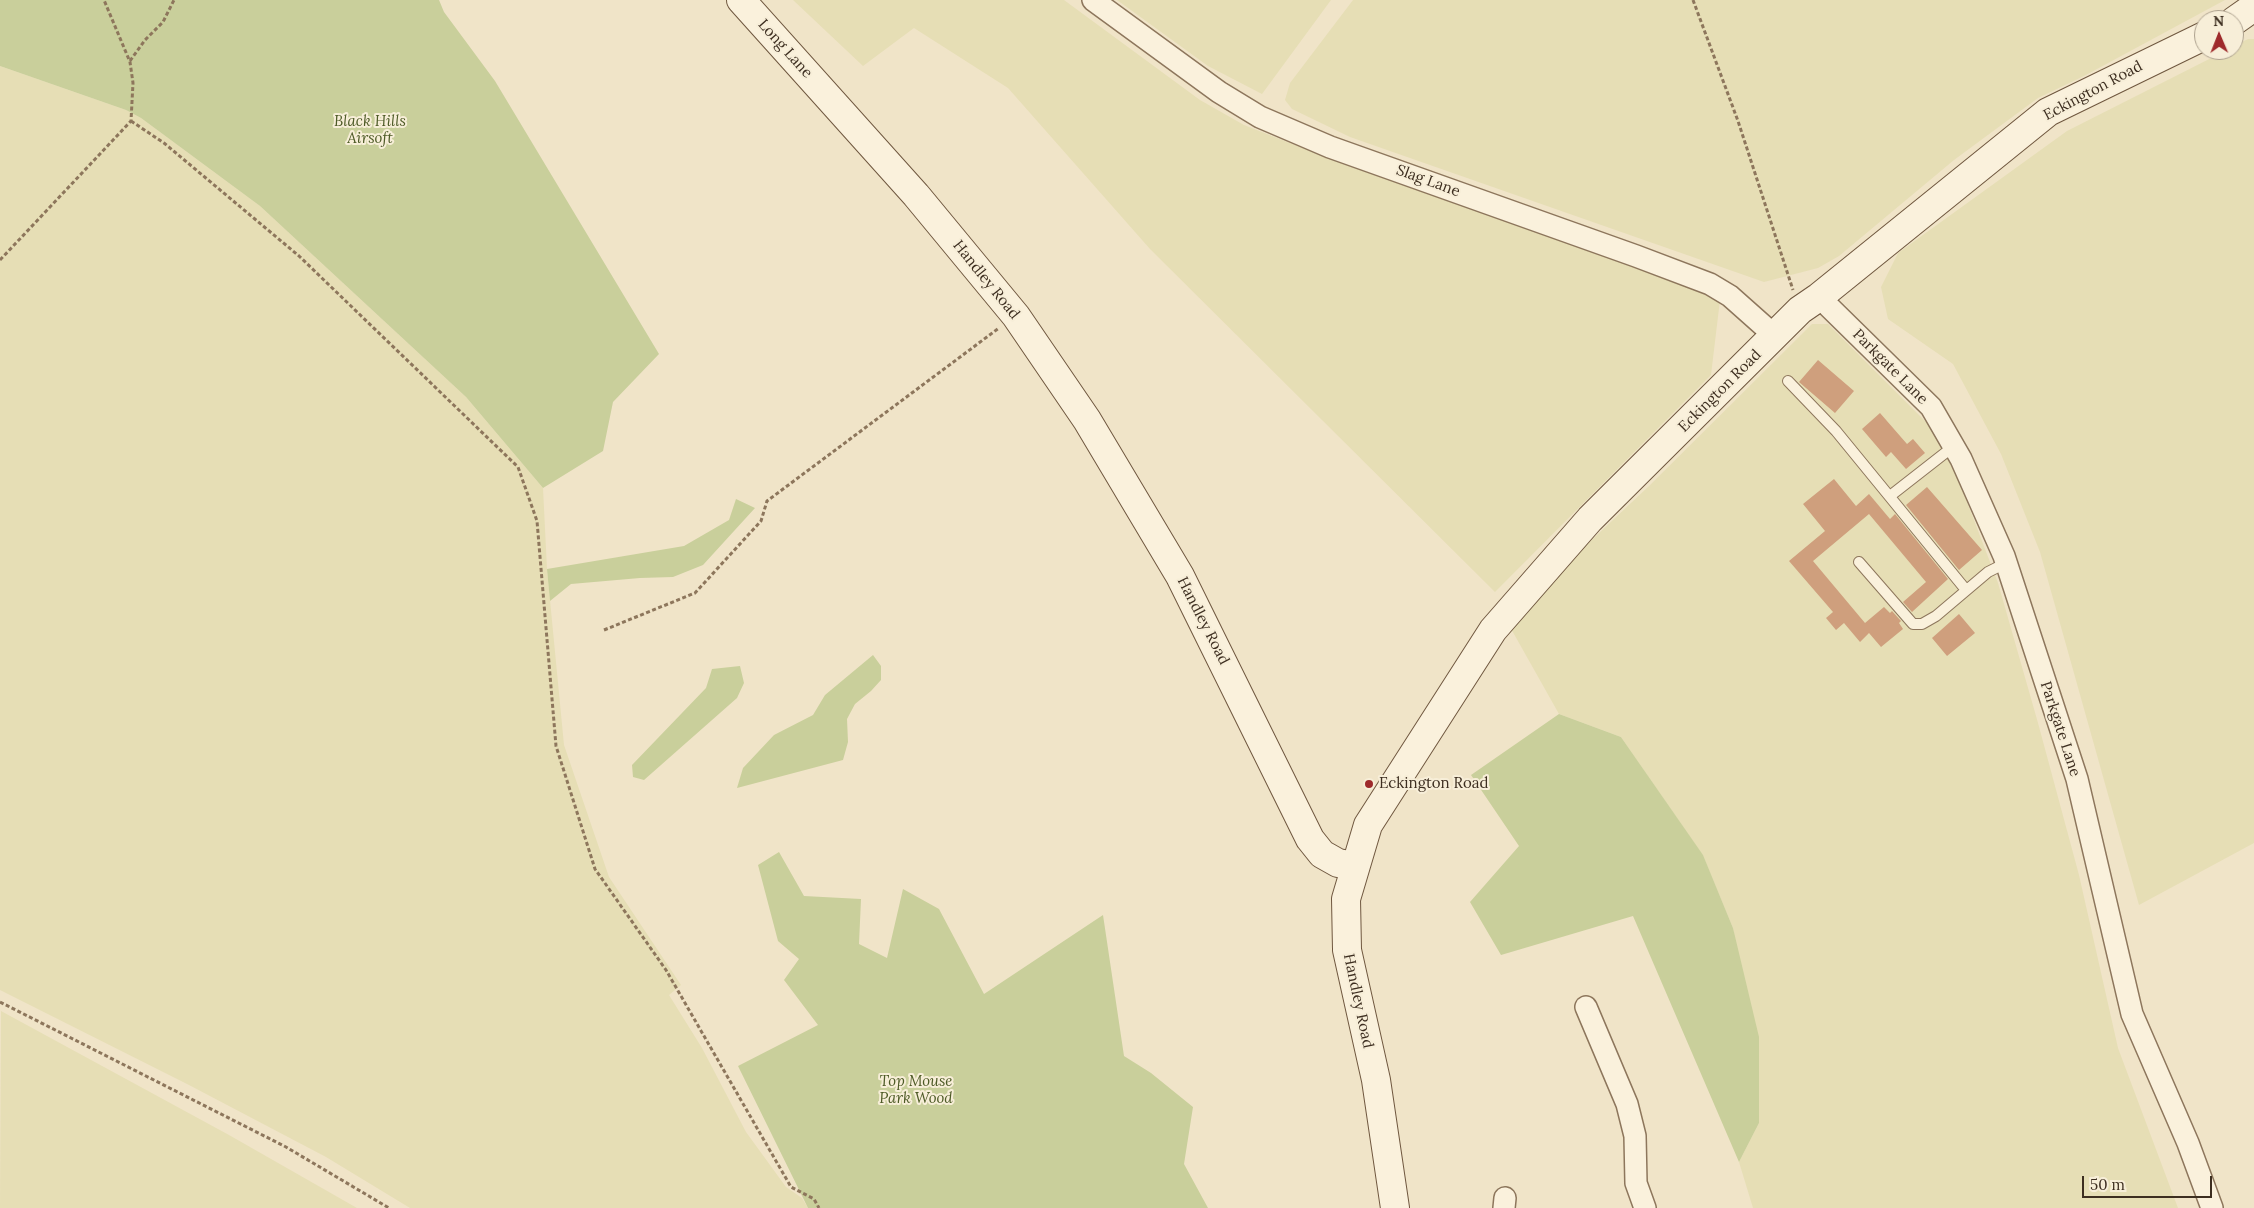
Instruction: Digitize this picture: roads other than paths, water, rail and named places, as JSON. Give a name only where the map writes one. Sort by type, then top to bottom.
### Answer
[{"type":"main road","name":"Long Lane","points":[[741,0],[829,98]]},
{"type":"main road","name":"Eckington Road","points":[[1355,866],[1368,825],[1493,630],[1590,519],[1775,336],[1810,304],[2048,112],[2194,41]]},
{"type":"main road","name":"Handley Road","points":[[829,98],[916,195],[1016,316],[1087,420],[1180,576],[1310,839],[1322,854],[1338,863],[1355,866],[1346,899],[1347,950],[1376,1080],[1395,1208]]},
{"type":"street","name":"Slag Lane","points":[[1093,0],[1219,92],[1260,117],[1330,147],[1710,284],[1730,296],[1775,336]]},
{"type":"street","name":"Parkgate Lane","points":[[1810,304],[1932,407],[1962,459],[2006,564],[2077,779],[2132,1014],[2188,1143],[2212,1208]]},
{"type":"street","points":[[1586,1007],[1627,1104],[1635,1136],[1636,1183],[1645,1208]]},
{"type":"lane","points":[[1788,381],[1836,430],[1966,590]]},
{"type":"lane","points":[[1890,496],[1954,446]]},
{"type":"lane","points":[[1859,562],[1913,624],[1922,624],[1936,616],[1988,572],[2006,564]]},
{"type":"place","name":"Eckington Road","points":[[1369,784]]},
{"type":"park label","name":"Black Hills Airsoft","points":[[370,130]]},
{"type":"park label","name":"Top Mouse Park Wood","points":[[916,1090]]}]
